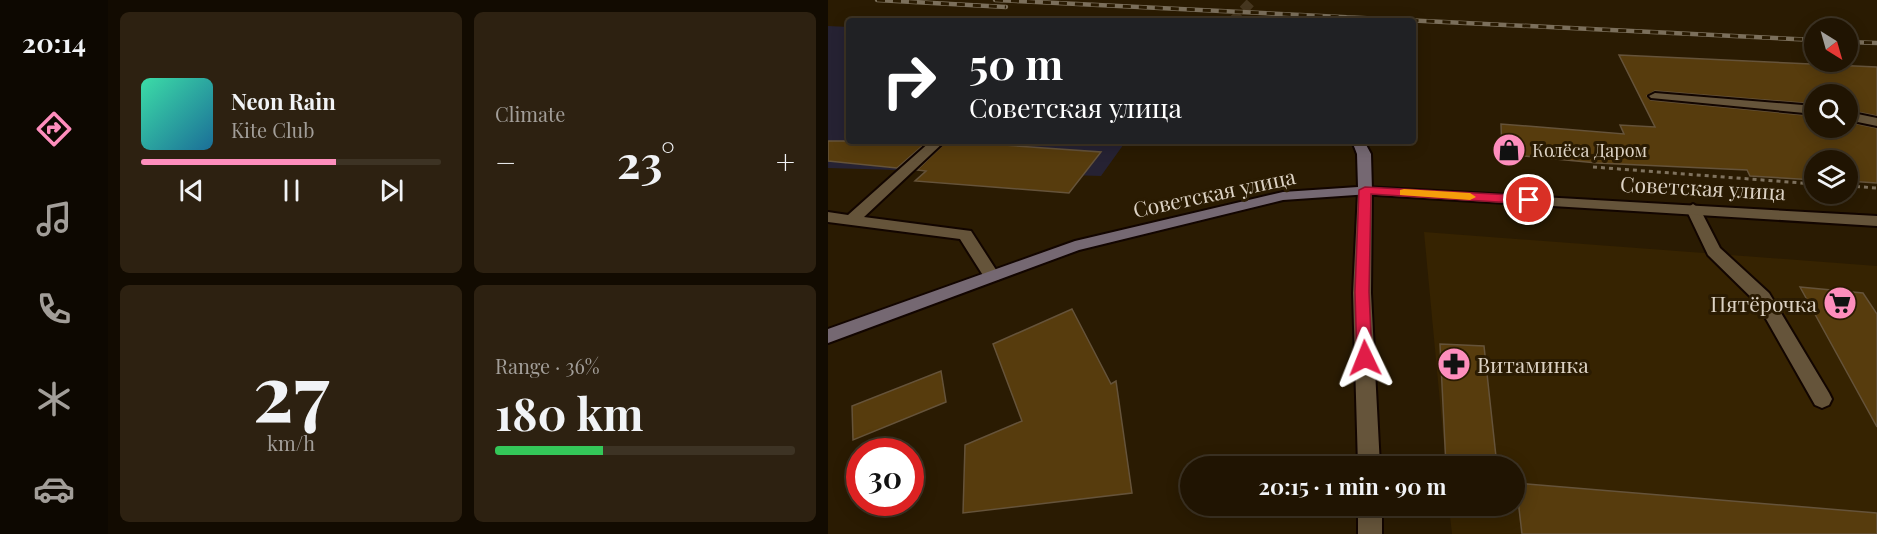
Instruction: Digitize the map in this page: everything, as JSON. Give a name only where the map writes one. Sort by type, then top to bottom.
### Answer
[{"type":"main road","points":[[1360,144],[1365,154],[1365,190]]},
{"type":"main road","name":"Советская улица","points":[[828,336],[1075,246],[1283,196],[1365,190]]},
{"type":"street","points":[[1656,96],[1804,109]]},
{"type":"street","points":[[1858,118],[1877,122]]},
{"type":"street","points":[[851,220],[936,144]]},
{"type":"street","points":[[1365,190],[1362,292],[1369,456]]},
{"type":"street","name":"Советская улица","points":[[1365,190],[1877,221]]},
{"type":"street","points":[[1693,210],[1714,251],[1763,298],[1822,399]]},
{"type":"street","points":[[828,217],[965,235],[992,276]]},
{"type":"street","points":[[1370,516],[1370,534]]},
{"type":"path","points":[[1593,167],[1804,183]]},
{"type":"path","points":[[1858,187],[1877,188]]},
{"type":"shaded area","points":[[828,26],[846,27],[846,144],[1124,144],[1101,176],[828,168]]},
{"type":"shaded area","points":[[1424,232],[1877,266],[1877,534],[1452,534],[1450,516],[1525,516],[1525,456],[1445,456]]},
{"type":"building","points":[[1619,55],[1804,64],[1804,72],[1858,72],[1858,66],[1877,67],[1877,116],[1858,112],[1858,84],[1804,84],[1804,103],[1655,91],[1647,96],[1651,100],[1804,115],[1804,138],[1858,138],[1858,124],[1877,128],[1877,183],[1858,182],[1858,150],[1804,150],[1804,179],[1750,176],[1747,170],[1597,163],[1502,154],[1501,124],[1624,134],[1620,125],[1655,127]]},
{"type":"building","points":[[828,141],[846,141],[846,144],[925,144],[897,168],[828,161]]},
{"type":"building","points":[[944,144],[989,144],[1101,152],[1069,193],[915,181],[926,171],[917,170]]},
{"type":"building","points":[[1800,287],[1863,293],[1877,314],[1877,427]]},
{"type":"building","points":[[1072,309],[1111,384],[1116,381],[1132,493],[963,513],[965,445],[1022,421],[993,344]]},
{"type":"building","points":[[1440,344],[1484,346],[1496,456],[1446,456]]},
{"type":"building","points":[[941,371],[946,402],[858,438],[853,438],[852,406]]},
{"type":"building","points":[[1525,484],[1877,513],[1877,534],[1522,534],[1520,516],[1525,516]]},
{"type":"tunnel","points":[[1236,18],[1253,0]]},
{"type":"railway","points":[[877,0],[1006,7]]},
{"type":"railway","points":[[995,0],[1364,18]]},
{"type":"railway","points":[[1416,21],[1804,39]]},
{"type":"railway","points":[[1858,42],[1877,43]]},
{"type":"slow traffic","points":[[1404,193],[1470,197]]},
{"type":"place","name":"Колёса Даром","points":[[1509,150]]},
{"type":"place","name":"Пятёрочка","points":[[1840,303]]},
{"type":"place","name":"Витаминка","points":[[1454,364]]},
{"type":"route","points":[[1365,358],[1362,292],[1365,190],[1529,200]]}]
